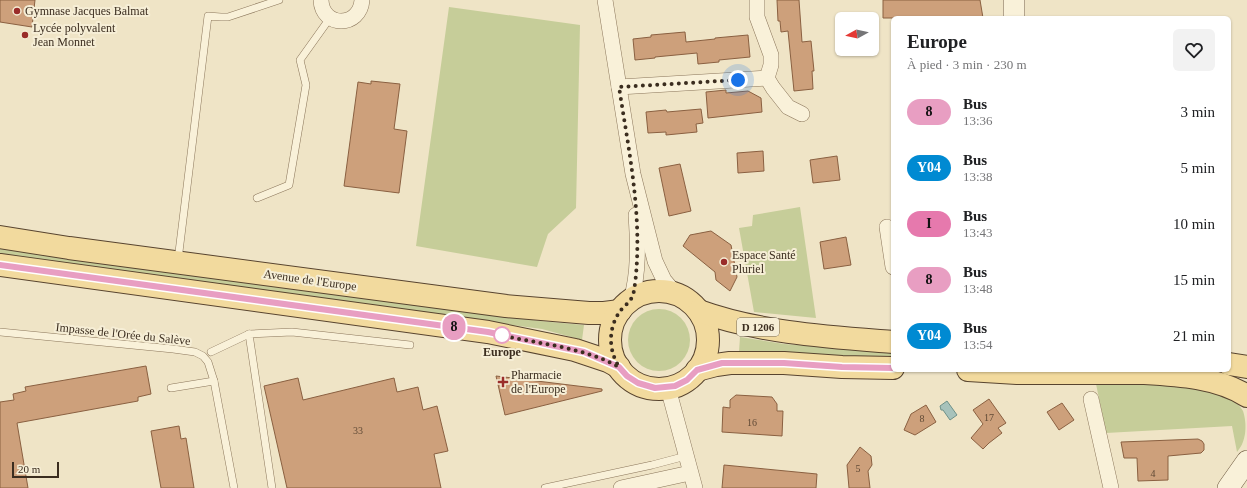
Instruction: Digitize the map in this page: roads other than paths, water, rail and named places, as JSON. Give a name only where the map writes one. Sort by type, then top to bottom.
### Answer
[{"type":"main road","points":[[1014,0],[1014,16]]},
{"type":"main road","name":"Avenue de l'Europe","points":[[0,238],[506,306],[588,312],[626,305]]},
{"type":"main road","points":[[0,265],[488,332],[575,350],[608,361],[619,367]]},
{"type":"main road","points":[[663,291],[675,293],[686,298],[699,311],[707,328],[708,341],[704,359],[697,370],[681,383],[668,388],[655,388],[638,383],[627,376],[619,367],[613,353],[610,339],[613,324],[626,305],[641,294],[663,291]]},
{"type":"main road","name":"D 1206","points":[[699,311],[734,322],[763,328],[891,342]]},
{"type":"main road","points":[[697,370],[730,363],[784,363],[842,367],[891,368]]},
{"type":"main road","points":[[1231,364],[1247,367]]},
{"type":"main road","points":[[1001,372],[1143,373],[1183,376],[1214,382],[1232,388],[1247,396]]},
{"type":"main road","points":[[1228,488],[1247,461]]},
{"type":"street","points":[[321,0],[322,9],[330,18],[340,21],[351,19],[359,12],[362,0]]},
{"type":"street","points":[[605,0],[633,174],[655,261],[664,280],[675,293]]},
{"type":"street","points":[[757,0],[757,17],[771,55],[771,65],[767,78],[788,107],[802,114]]},
{"type":"street","points":[[619,87],[767,78]]},
{"type":"street","points":[[626,305],[635,279],[638,246],[633,174]]},
{"type":"street","points":[[887,227],[891,254]]},
{"type":"street","points":[[668,388],[675,409],[695,488]]},
{"type":"street","points":[[1090,399],[1111,488]]},
{"type":"street","points":[[621,488],[690,473]]},
{"type":"lane","points":[[178,262],[208,16],[221,18],[228,17],[279,0]]},
{"type":"lane","points":[[256,198],[289,185],[306,85],[300,60],[330,18]]},
{"type":"lane","name":"Impasse de l'Orée du Salève","points":[[0,332],[174,349],[195,352],[203,356],[208,362],[214,381],[234,488]]},
{"type":"lane","points":[[211,352],[249,334],[292,332],[410,345]]},
{"type":"lane","points":[[249,334],[272,488]]},
{"type":"lane","points":[[171,388],[214,381]]},
{"type":"lane","points":[[545,488],[652,465],[686,456]]},
{"type":"water","points":[[947,401],[957,415],[950,420],[943,410],[941,410],[940,406]]},
{"type":"place","name":"Gymnase Jacques Balmat","points":[[17,11]]},
{"type":"place","name":"Lycée polyvalent Jean Monnet","points":[[25,35]]},
{"type":"place","name":"Espace Santé Pluriel","points":[[724,262]]},
{"type":"place","name":"Europe","points":[[502,335]]},
{"type":"place","name":"Pharmacie de l'Europe","points":[[503,382]]}]
